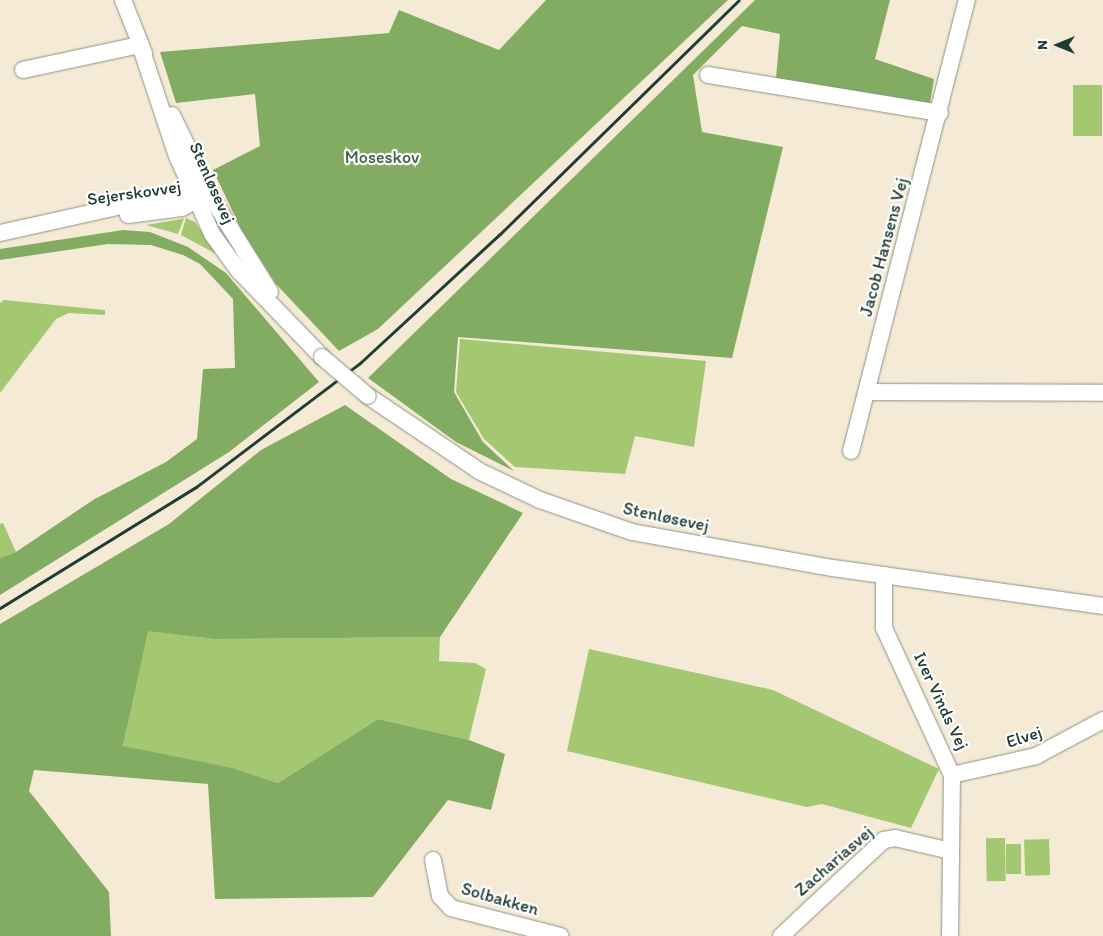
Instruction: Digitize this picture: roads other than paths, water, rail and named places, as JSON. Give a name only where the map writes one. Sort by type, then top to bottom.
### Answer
[{"type":"street","name":"Stenløsevej","points":[[123,0],[198,195],[284,315],[322,356],[368,396],[479,471],[587,518],[677,542],[884,575],[1103,606]]},
{"type":"street","name":"Jacob Hansens Vej","points":[[851,452],[940,112],[967,0]]},
{"type":"street","points":[[23,70],[140,45]]},
{"type":"street","points":[[708,75],[940,112]]},
{"type":"street","name":"Sejerskovvej","points":[[0,233],[198,195]]},
{"type":"street","points":[[867,392],[1103,393]]},
{"type":"street","name":"Iver Vinds Vej","points":[[884,575],[884,628],[952,775],[950,936]]},
{"type":"street","name":"Elvej","points":[[952,775],[1036,756],[1103,720]]},
{"type":"street","name":"Zachariasvej","points":[[781,936],[884,840],[895,838],[951,851]]},
{"type":"street","name":"Solbakken","points":[[433,860],[440,896],[452,908],[560,936]]},
{"type":"railway","points":[[0,608],[196,487],[360,363],[500,234],[739,0]]},
{"type":"park label","name":"Moseskov","points":[[382,157]]}]
